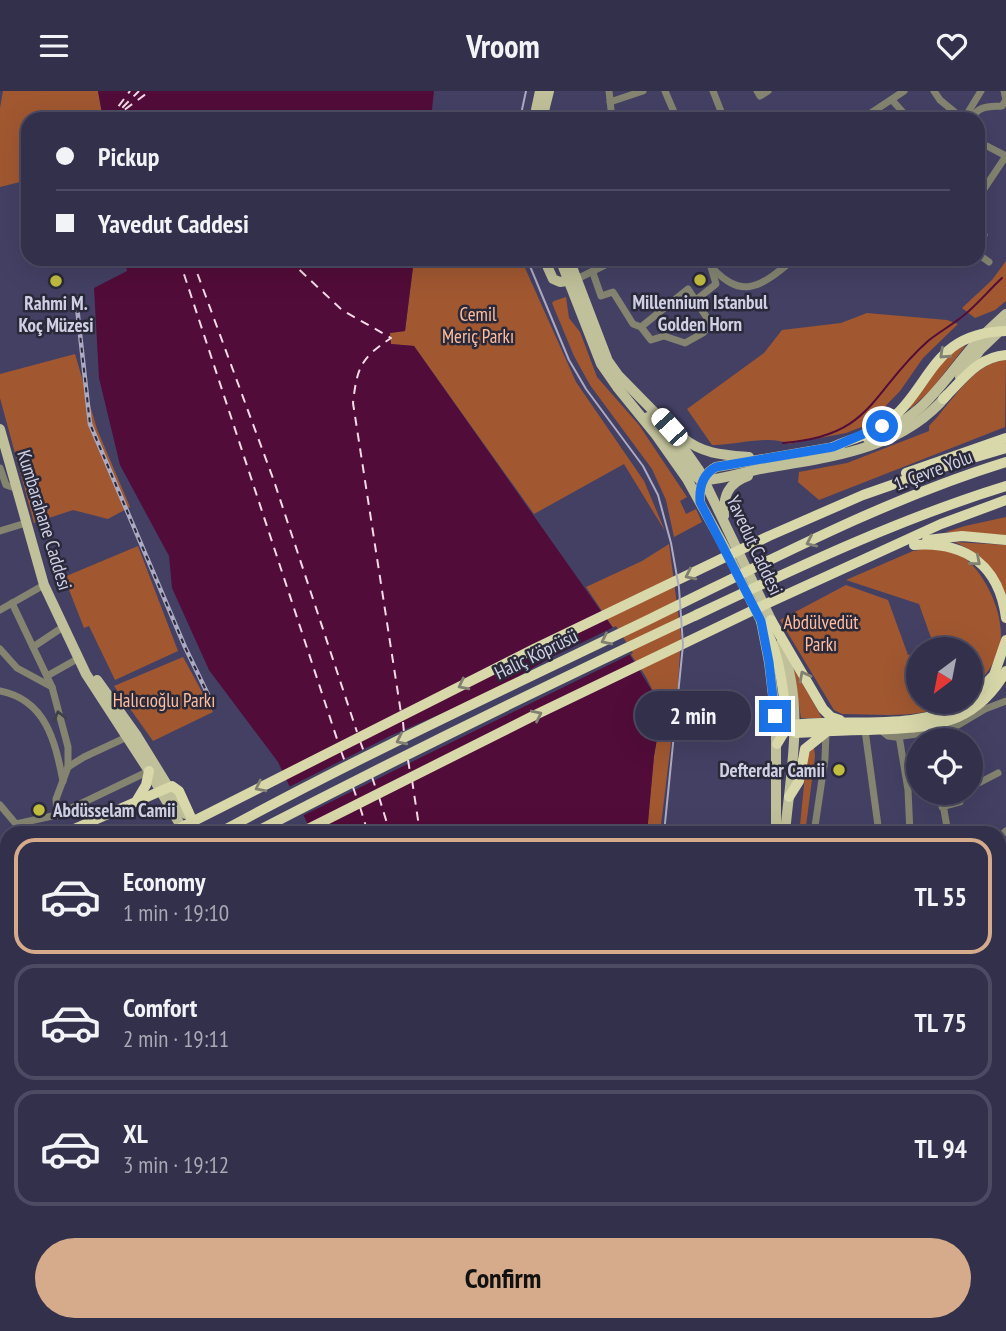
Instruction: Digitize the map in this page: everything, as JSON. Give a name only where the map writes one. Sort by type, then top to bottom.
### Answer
[{"type":"highway","points":[[833,447],[882,426],[905,403],[950,348],[978,333],[1006,328]]},
{"type":"highway","points":[[943,399],[978,365],[992,357],[1006,355]]},
{"type":"highway","points":[[863,495],[885,482],[1006,431]]},
{"type":"highway","points":[[931,463],[1006,437]]},
{"type":"highway","points":[[188,826],[534,649],[769,536],[863,495],[940,468],[1006,449]]},
{"type":"highway","name":"1. Çevre Yolu","points":[[873,513],[956,478],[1006,461]]},
{"type":"highway","name":"1. Çevre Yolu","points":[[880,530],[1006,486]]},
{"type":"highway","points":[[314,826],[766,604],[953,519],[1006,500]]},
{"type":"highway","name":"Haliç Köprüsü","points":[[233,826],[495,693],[873,513]]},
{"type":"highway","name":"Haliç Köprüsü","points":[[268,826],[633,645],[880,530]]},
{"type":"highway","points":[[881,552],[945,537],[1006,540]]},
{"type":"highway","points":[[914,545],[945,545],[971,556],[996,583],[1006,618]]},
{"type":"highway","points":[[766,621],[823,709],[831,717],[846,721]]},
{"type":"highway","points":[[766,621],[776,652],[793,728]]},
{"type":"highway","points":[[984,684],[993,675],[1006,640]]},
{"type":"highway","points":[[793,728],[826,732],[917,728],[958,718],[987,698],[1006,671]]},
{"type":"highway","points":[[777,744],[793,728],[939,714]]},
{"type":"highway","points":[[789,797],[799,781],[805,749],[826,732]]},
{"type":"highway","points":[[135,802],[146,785],[149,771]]},
{"type":"highway","points":[[81,826],[175,787],[194,826]]},
{"type":"highway","points":[[90,826],[163,790]]},
{"type":"main road","points":[[536,112],[540,91]]},
{"type":"main road","points":[[544,112],[548,91]]},
{"type":"main road","points":[[547,266],[553,279],[560,282],[573,280]]},
{"type":"main road","points":[[564,266],[608,361],[618,375],[669,427],[705,452],[767,460]]},
{"type":"main road","points":[[570,266],[601,364],[635,407],[662,430],[693,474],[704,479],[713,480],[848,453],[884,441],[916,423],[943,399],[981,343],[1006,328]]},
{"type":"main road","points":[[700,502],[699,492],[704,479],[707,473],[716,467],[767,460],[866,440],[911,416],[934,396],[1006,314]]},
{"type":"main road","name":"Yavedut Caddesi","points":[[635,407],[684,475],[766,621]]},
{"type":"main road","points":[[669,427],[704,479]]},
{"type":"main road","name":"Kumbarahane Caddesi","points":[[0,429],[4,459],[44,585],[86,674],[163,790]]},
{"type":"main road","points":[[725,524],[725,497],[732,484],[789,465]]},
{"type":"main road","name":"Yavedut Caddesi","points":[[704,479],[766,621],[777,744],[776,826]]},
{"type":"main road","name":"Kumbarahane Caddesi","points":[[79,658],[123,715],[163,790],[172,826]]},
{"type":"main road","points":[[786,826],[793,728]]},
{"type":"street","points":[[609,91],[611,112]]},
{"type":"street","points":[[610,102],[643,91]]},
{"type":"street","points":[[665,91],[674,112]]},
{"type":"street","points":[[759,94],[768,91]]},
{"type":"street","points":[[873,112],[904,91]]},
{"type":"street","points":[[934,91],[955,112]]},
{"type":"street","points":[[968,112],[981,91]]},
{"type":"street","points":[[977,112],[989,106],[1002,106],[1006,100],[1004,91]]},
{"type":"street","points":[[714,92],[719,112]]},
{"type":"street","points":[[892,100],[903,112]]},
{"type":"street","points":[[985,147],[1006,156],[985,188]]},
{"type":"street","points":[[985,259],[989,262]]},
{"type":"street","points":[[573,280],[605,266]]},
{"type":"street","points":[[711,267],[731,285],[743,288],[762,283],[785,266]]},
{"type":"street","points":[[696,300],[716,284],[711,267]]},
{"type":"street","points":[[593,273],[601,296],[613,292],[633,324],[641,327],[651,340],[664,336],[685,342],[703,333],[711,324],[688,289],[641,327]]},
{"type":"street","points":[[0,468],[5,485],[15,488]]},
{"type":"street","points":[[0,531],[26,523]]},
{"type":"street","points":[[0,610],[44,585]]},
{"type":"street","points":[[12,603],[52,687],[68,747],[68,767],[56,799],[57,815]]},
{"type":"street","points":[[33,647],[63,627]]},
{"type":"street","points":[[0,649],[17,668],[52,687]]},
{"type":"street","points":[[47,676],[79,658]]},
{"type":"street","points":[[0,691],[29,702],[40,716],[50,733],[63,782]]},
{"type":"street","points":[[955,728],[1002,702],[1006,709]]},
{"type":"street","points":[[879,729],[888,736],[906,735]]},
{"type":"street","points":[[865,730],[877,826]]},
{"type":"street","points":[[815,826],[826,732]]},
{"type":"street","points":[[899,736],[911,826]]},
{"type":"street","points":[[68,767],[127,737]]},
{"type":"street","points":[[0,805],[16,824],[57,815],[149,771]]},
{"type":"street","points":[[983,781],[998,773]]},
{"type":"street","points":[[946,826],[942,807],[949,805]]},
{"type":"green space","points":[[3,91],[98,91],[102,112],[21,112],[21,182],[0,187],[0,108]]},
{"type":"green space","points":[[1006,261],[1006,301],[995,310],[975,318],[962,308],[992,280]]},
{"type":"green space","name":"Cemil Meriç Parkı","points":[[413,266],[524,266],[576,382],[644,481],[665,531],[624,464],[534,514],[414,346],[390,344],[389,333],[405,331]]},
{"type":"green space","name":"Cemil Meriç Parkı","points":[[566,297],[569,318],[580,332],[597,377],[639,425],[687,497],[680,501],[686,514],[696,509],[702,522],[674,537],[666,500],[652,469],[590,385],[574,356],[552,303]]},
{"type":"green space","points":[[867,313],[947,320],[958,324],[923,358],[900,391],[867,425],[846,433],[788,444],[762,440],[712,445],[687,409],[764,353],[782,330],[841,323]]},
{"type":"green space","points":[[966,345],[931,390],[909,407],[949,354]]},
{"type":"green space","points":[[75,354],[97,429],[130,507],[108,519],[73,510],[34,523],[0,398],[0,374]]},
{"type":"green space","points":[[1006,360],[1005,427],[819,500],[798,482],[799,472],[847,463],[929,431],[929,426],[963,385],[983,368]]},
{"type":"green space","points":[[1006,517],[1006,535],[946,532],[965,526]]},
{"type":"green space","points":[[954,542],[1006,545],[1006,596],[986,563]]},
{"type":"green space","points":[[669,544],[681,635],[678,685],[661,826],[648,826],[658,733],[655,695],[646,677],[586,587],[642,561]]},
{"type":"green space","points":[[138,546],[178,651],[115,680],[89,626],[84,628],[64,577]]},
{"type":"green space","points":[[936,547],[957,553],[976,569],[984,581],[996,607],[1001,634],[998,653],[984,676],[984,637],[931,637],[919,604],[846,580],[913,551]]},
{"type":"green space","name":"Abdülvedüt Parkı","points":[[846,585],[888,600],[906,650],[906,714],[914,714],[899,715],[842,714],[834,710],[780,620]]},
{"type":"green space","name":"Halıcıoğlu Parkı","points":[[183,657],[213,712],[153,741],[114,686]]},
{"type":"green space","points":[[793,667],[822,718],[801,718]]},
{"type":"green space","points":[[814,747],[806,826],[800,825],[807,756]]},
{"type":"shaded area","points":[[98,91],[434,91],[432,112],[102,112]]},
{"type":"shaded area","points":[[126,266],[413,266],[405,331],[390,333],[391,344],[414,346],[615,631],[654,694],[658,733],[648,826],[309,826],[278,762],[209,670],[172,588],[169,556],[120,465],[99,378],[94,288],[127,271]]},
{"type":"pier","points":[[616,626],[633,653],[300,817],[287,788],[390,736],[493,691],[552,657]]},
{"type":"waterway","points":[[783,443],[813,439],[854,421],[909,359],[928,341],[968,312],[1002,278]]},
{"type":"ferry route","points":[[114,112],[130,91]]},
{"type":"ferry route","points":[[118,112],[139,91]]},
{"type":"ferry route","points":[[122,112],[150,91]]},
{"type":"ferry route","points":[[181,266],[338,742]]},
{"type":"ferry route","points":[[195,266],[274,481],[357,732]]},
{"type":"ferry route","points":[[295,266],[342,310],[391,338],[362,365],[356,380],[353,403],[401,713]]},
{"type":"ferry route","points":[[403,722],[404,733]]},
{"type":"ferry route","points":[[360,741],[364,752]]},
{"type":"ferry route","points":[[341,751],[345,762]]},
{"type":"ferry route","points":[[408,760],[410,772]]},
{"type":"ferry route","points":[[372,777],[376,789]]},
{"type":"ferry route","points":[[412,780],[419,826]]},
{"type":"ferry route","points":[[353,787],[357,799]]},
{"type":"ferry route","points":[[379,797],[388,826]]},
{"type":"ferry route","points":[[360,807],[366,826]]},
{"type":"tram line","points":[[522,112],[526,91]]},
{"type":"tram line","points":[[530,266],[569,360],[586,389],[643,466],[658,495],[671,543],[679,588],[683,645],[665,826]]},
{"type":"railway","points":[[76,298],[90,424],[185,647],[213,705]]},
{"type":"place","name":"Millennium Istanbul Golden Horn","points":[[700,280]]},
{"type":"place","name":"Rahmi M. Koç Müzesi","points":[[56,281]]},
{"type":"place","name":"Defterdar Camii","points":[[839,770]]},
{"type":"place","name":"Abdüsselam Camii","points":[[39,810]]},
{"type":"route","points":[[775,716],[761,621],[700,502],[701,486],[707,473],[716,467],[833,447],[882,426]]}]
